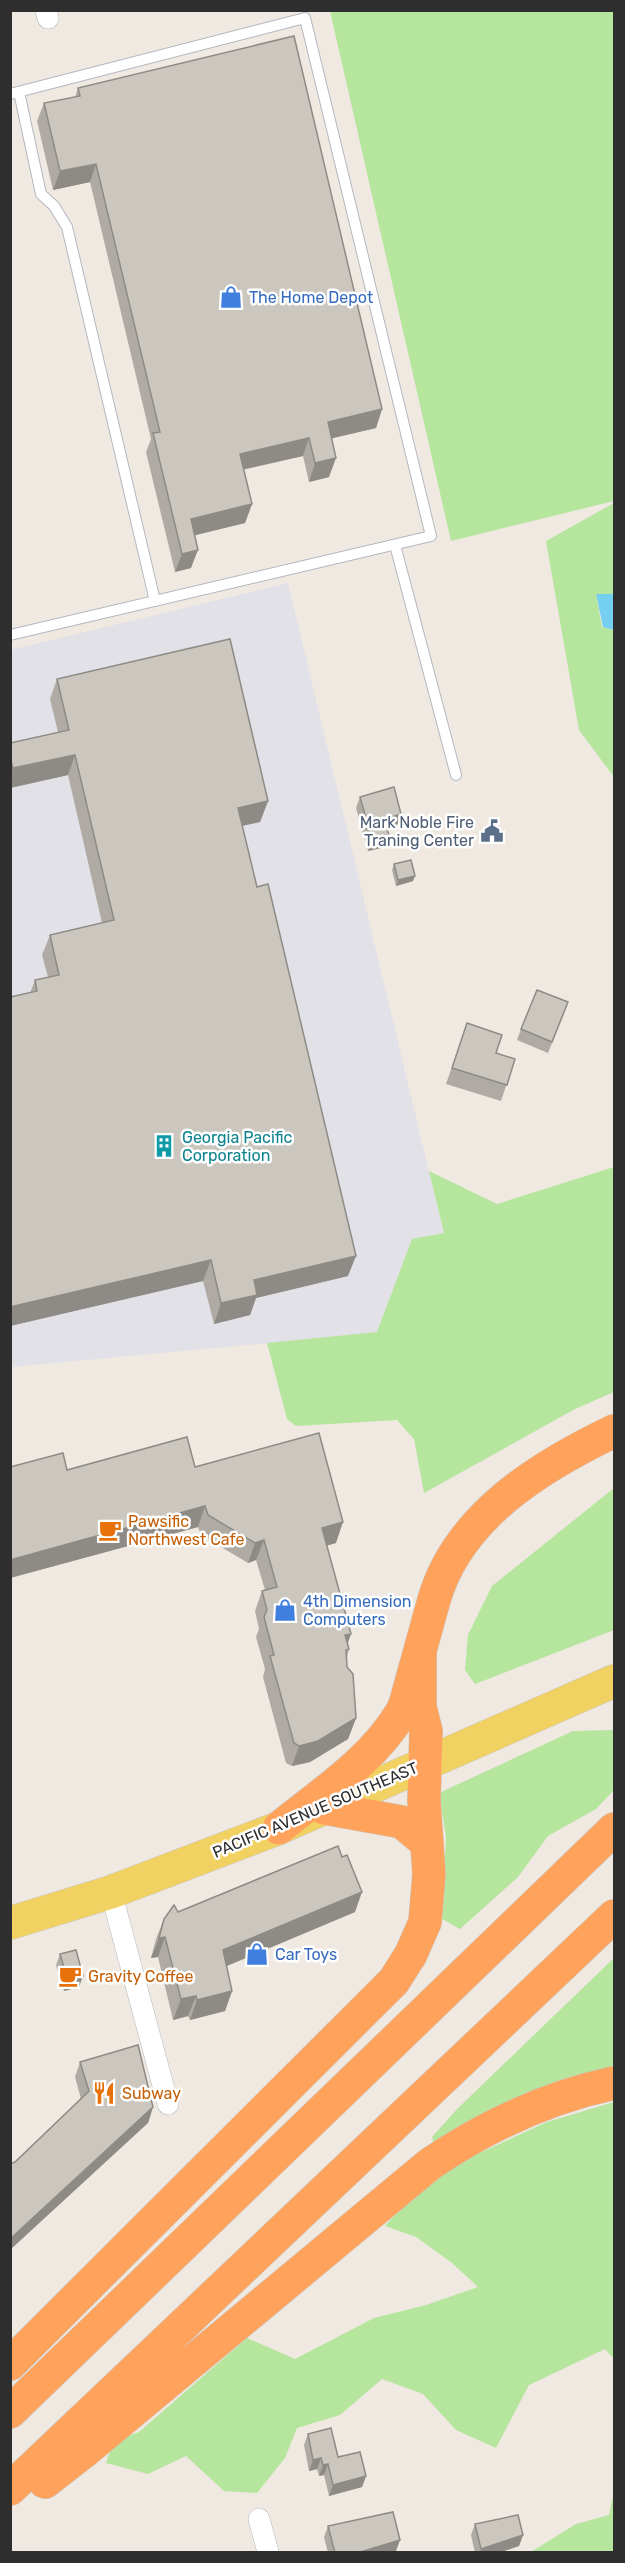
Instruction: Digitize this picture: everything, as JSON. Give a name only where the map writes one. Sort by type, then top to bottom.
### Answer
[{"type":"highway","points":[[279,1828],[371,1754],[402,1712],[435,1596],[457,1549],[482,1519],[524,1482],[591,1442],[615,1431]]},
{"type":"highway","points":[[10,2364],[394,1981],[411,1954],[425,1922],[429,1874],[426,1731],[420,1707],[420,1652]]},
{"type":"highway","points":[[324,1808],[402,1822],[427,1843]]},
{"type":"highway","points":[[10,2412],[615,1830]]},
{"type":"highway","points":[[10,2489],[615,1916]]},
{"type":"highway","points":[[10,2508],[86,2450],[430,2164],[471,2138],[508,2119],[564,2097],[615,2083]]},
{"type":"main road","name":"PACIFIC AVENUE SOUTHEAST","points":[[10,1923],[111,1892],[279,1828],[615,1681]]},
{"type":"street","points":[[111,1892],[168,2104]]},
{"type":"street","points":[[259,2520],[268,2553]]},
{"type":"lane","points":[[10,635],[395,545],[431,536],[305,18],[15,93],[41,194],[54,206],[67,226],[155,601]]},
{"type":"lane","points":[[395,545],[456,775]]},
{"type":"shaded area","points":[[288,583],[444,1234],[412,1239],[377,1333],[11,1367],[10,650]]},
{"type":"green space","points":[[330,11],[614,11],[614,501],[451,541]]},
{"type":"green space","points":[[614,503],[614,594],[596,594],[602,627],[614,630],[614,777],[579,730],[546,541]]},
{"type":"green space","points":[[614,1167],[614,1392],[575,1409],[424,1493],[414,1439],[397,1420],[296,1426],[287,1419],[267,1343],[377,1332],[412,1239],[444,1233],[429,1171],[497,1204]]},
{"type":"green space","points":[[614,1488],[614,1630],[475,1684],[465,1670],[468,1635],[492,1586]]},
{"type":"green space","points":[[614,1730],[614,1790],[596,1809],[548,1836],[518,1877],[460,1929],[442,1919],[446,1837],[439,1793],[573,1731]]},
{"type":"green space","points":[[614,1958],[614,2072],[435,2143],[432,2137],[457,2109]]},
{"type":"green space","points":[[614,2102],[614,2359],[605,2349],[529,2385],[496,2448],[456,2430],[423,2394],[382,2379],[340,2415],[297,2428],[285,2458],[257,2493],[224,2491],[186,2456],[148,2474],[106,2463],[113,2442],[139,2432],[247,2338],[295,2359],[374,2318],[426,2305],[478,2287],[452,2263],[416,2237],[385,2226],[431,2175],[547,2122]]},
{"type":"green space","points":[[614,2491],[614,2552],[531,2552],[576,2524],[609,2515]]},
{"type":"water","points":[[596,594],[614,594],[614,630],[603,627]]},
{"type":"building","name":"The Home Depot","points":[[294,36],[382,409],[328,422],[336,458],[315,463],[309,438],[240,454],[252,504],[191,519],[198,550],[182,554],[153,433],[160,432],[96,164],[60,171],[44,103],[80,96],[78,88]]},
{"type":"building","name":"Georgia Pacific Corporation","points":[[230,639],[268,801],[238,808],[257,887],[268,884],[356,1256],[254,1280],[257,1295],[221,1303],[211,1260],[10,1307],[10,997],[37,991],[35,980],[59,975],[50,935],[114,920],[75,755],[13,768],[10,743],[69,730],[57,679]]},
{"type":"building","points":[[394,787],[401,814],[385,819],[389,836],[372,840],[360,797]]},
{"type":"building","points":[[411,860],[415,876],[398,880],[394,864]]},
{"type":"building","points":[[537,990],[568,1002],[552,1042],[521,1029]]},
{"type":"building","points":[[467,1023],[502,1035],[496,1053],[515,1059],[507,1085],[452,1068]]},
{"type":"building","points":[[319,1433],[343,1522],[322,1528],[351,1634],[345,1635],[349,1649],[346,1650],[347,1667],[353,1674],[356,1718],[318,1741],[299,1746],[294,1743],[270,1656],[274,1655],[264,1617],[267,1610],[262,1591],[277,1587],[264,1540],[255,1543],[208,1515],[205,1506],[10,1560],[10,1467],[63,1453],[67,1470],[187,1437],[195,1467]]},
{"type":"building","points":[[338,1846],[342,1857],[347,1855],[362,1892],[223,1950],[232,1991],[197,2000],[196,1996],[181,1999],[165,1937],[159,1938],[164,1919],[174,1905],[178,1912]]},
{"type":"building","points":[[76,1950],[83,1976],[68,1980],[60,1954]]},
{"type":"building","points":[[138,2045],[153,2107],[10,2239],[10,2164],[15,2162],[89,2091],[80,2062]]},
{"type":"building","points":[[331,2428],[338,2457],[360,2452],[366,2476],[333,2485],[328,2464],[323,2465],[321,2458],[313,2460],[308,2434]]},
{"type":"building","points":[[393,2512],[400,2540],[357,2553],[335,2553],[328,2526]]},
{"type":"building","points":[[518,2515],[523,2535],[481,2549],[475,2524]]},
{"type":"place","name":"The Home Depot","points":[[231,297]]},
{"type":"place","name":"Mark Noble Fire Traning Center","points":[[492,831]]},
{"type":"place","name":"Georgia Pacific Corporation","points":[[164,1146]]},
{"type":"place","name":"Pawsific Northwest Cafe","points":[[110,1530]]},
{"type":"place","name":"4th Dimension Computers","points":[[285,1610]]},
{"type":"place","name":"Car Toys","points":[[257,1954]]},
{"type":"place","name":"Gravity Coffee","points":[[70,1976]]},
{"type":"place","name":"Subway","points":[[104,2093]]}]
